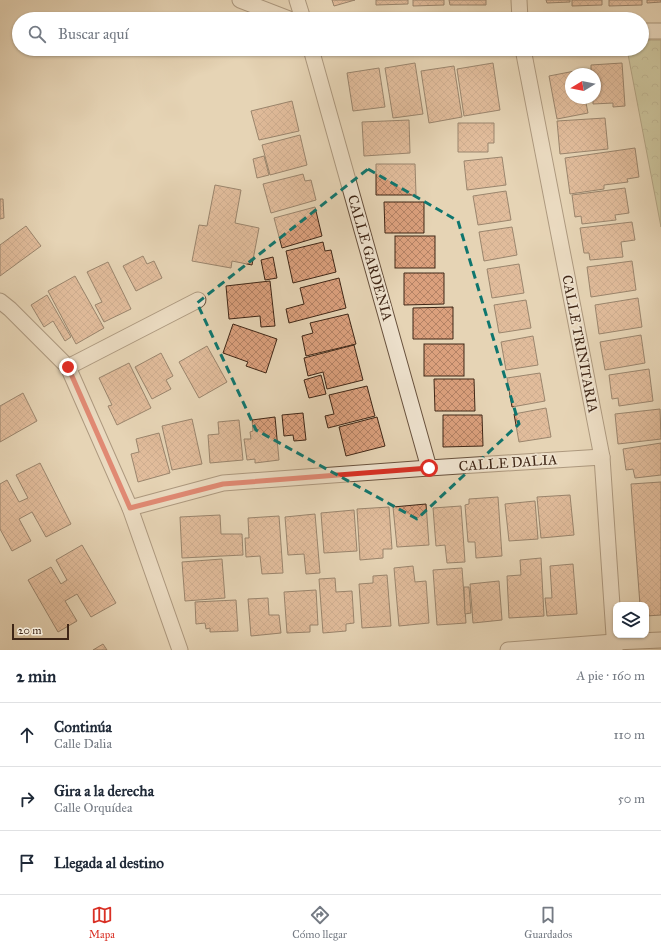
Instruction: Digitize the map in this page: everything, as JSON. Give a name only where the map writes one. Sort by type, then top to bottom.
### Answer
[{"type":"street","points":[[240,0],[271,12]]},
{"type":"street","points":[[297,0],[301,12]]},
{"type":"street","points":[[520,0],[520,12]]},
{"type":"street","points":[[649,31],[661,31]]},
{"type":"street","name":"CALLE GARDENIA","points":[[313,56],[429,468]]},
{"type":"street","name":"CALLE TRINITARIA","points":[[524,56],[602,457],[615,646]]},
{"type":"street","points":[[68,367],[198,300]]},
{"type":"street","points":[[0,301],[10,309],[68,367],[130,508],[180,650]]},
{"type":"street","name":"CALLE DALIA","points":[[130,508],[223,484],[429,468],[602,457]]},
{"type":"street","points":[[508,650],[615,646],[661,640]]},
{"type":"highlighted area","points":[[368,169],[458,221],[519,424],[417,519],[256,430],[197,303]]},
{"type":"green space","points":[[649,40],[661,40],[661,227],[628,56],[649,56]]},
{"type":"building","points":[[332,0],[355,0],[334,6]]},
{"type":"building","points":[[376,0],[408,0],[408,4],[376,5]]},
{"type":"building","points":[[413,0],[444,0],[444,5],[413,6]]},
{"type":"building","points":[[449,0],[486,0],[486,5],[450,5]]},
{"type":"building","points":[[546,0],[570,0],[570,2],[547,3]]},
{"type":"building","points":[[572,0],[602,0],[602,5],[572,6]]},
{"type":"building","points":[[609,0],[642,0],[642,5],[609,6]]},
{"type":"building","points":[[647,0],[661,0],[661,2],[647,3]]},
{"type":"building","points":[[415,63],[423,114],[393,118],[385,68]]},
{"type":"building","points":[[493,63],[500,110],[464,116],[457,69]]},
{"type":"building","points":[[622,63],[625,106],[613,107],[613,103],[601,104],[601,68],[591,68],[591,65]]},
{"type":"building","points":[[454,66],[462,117],[429,123],[421,71]]},
{"type":"building","points":[[379,68],[385,107],[353,111],[347,73]]},
{"type":"building","points":[[565,73],[565,104],[586,104],[588,113],[557,119],[549,76]]},
{"type":"building","points":[[292,101],[299,131],[259,140],[251,111]]},
{"type":"building","points":[[605,118],[608,149],[560,154],[557,121]]},
{"type":"building","points":[[409,120],[410,153],[364,156],[362,122]]},
{"type":"building","points":[[458,123],[494,123],[494,143],[488,143],[488,152],[458,152]]},
{"type":"building","points":[[300,135],[307,165],[270,175],[262,145]]},
{"type":"building","points":[[635,148],[639,177],[627,179],[628,182],[604,185],[604,189],[570,194],[565,158]]},
{"type":"building","points":[[264,156],[269,175],[257,178],[253,159]]},
{"type":"building","points":[[502,157],[506,185],[467,190],[464,161]]},
{"type":"building","points":[[376,164],[415,164],[416,195],[376,195]]},
{"type":"building","points":[[303,174],[305,181],[311,180],[316,200],[271,213],[263,184]]},
{"type":"building","points":[[215,185],[241,190],[235,223],[259,228],[252,265],[232,261],[231,268],[192,261],[199,225],[207,226]]},
{"type":"building","points":[[625,188],[629,213],[615,215],[616,220],[582,224],[581,216],[575,217],[572,195]]},
{"type":"building","points":[[506,191],[511,220],[478,225],[473,196]]},
{"type":"building","points":[[0,199],[3,199],[4,218],[0,219]]},
{"type":"building","points":[[384,202],[424,202],[424,233],[385,233]]},
{"type":"building","points":[[315,207],[322,236],[282,248],[274,218]]},
{"type":"building","points":[[632,222],[635,240],[621,242],[623,257],[590,260],[589,253],[584,253],[580,228]]},
{"type":"building","points":[[26,226],[41,246],[0,276],[0,245]]},
{"type":"building","points":[[512,227],[517,255],[484,261],[479,232]]},
{"type":"building","points":[[395,236],[435,236],[435,268],[395,268]]},
{"type":"building","points":[[323,242],[325,251],[331,250],[336,272],[293,283],[286,251]]},
{"type":"building","points":[[143,256],[147,264],[154,261],[162,278],[136,291],[123,266]]},
{"type":"building","points":[[273,257],[277,278],[265,280],[261,260]]},
{"type":"building","points":[[632,261],[636,290],[591,297],[587,267]]},
{"type":"building","points":[[108,262],[131,309],[104,322],[95,305],[102,302],[87,272]]},
{"type":"building","points":[[519,264],[524,293],[492,298],[487,269]]},
{"type":"building","points":[[404,273],[444,273],[444,304],[404,305]]},
{"type":"building","points":[[75,276],[104,328],[76,344],[48,291]]},
{"type":"building","points":[[339,278],[346,308],[289,323],[286,309],[304,304],[300,288]]},
{"type":"building","points":[[270,281],[275,326],[261,327],[260,316],[229,319],[226,286]]},
{"type":"building","points":[[47,295],[71,337],[65,341],[53,321],[44,327],[31,305]]},
{"type":"building","points":[[638,298],[642,327],[599,334],[595,305]]},
{"type":"building","points":[[526,300],[531,328],[499,333],[494,305]]},
{"type":"building","points":[[453,307],[453,339],[413,339],[413,308]]},
{"type":"building","points":[[348,314],[356,344],[306,356],[302,336],[313,333],[310,323]]},
{"type":"building","points":[[233,324],[277,339],[266,373],[246,366],[248,362],[223,353]]},
{"type":"building","points":[[641,335],[645,363],[605,370],[600,342]]},
{"type":"building","points":[[533,336],[538,365],[506,370],[501,342]]},
{"type":"building","points":[[424,344],[464,344],[464,376],[424,376]]},
{"type":"building","points":[[354,345],[363,380],[327,389],[323,372],[308,376],[304,358]]},
{"type":"building","points":[[207,346],[227,382],[199,398],[179,362]]},
{"type":"building","points":[[161,353],[173,376],[166,380],[171,389],[152,399],[135,367]]},
{"type":"building","points":[[129,363],[151,408],[117,425],[108,406],[112,405],[99,378]]},
{"type":"building","points":[[649,369],[653,401],[619,406],[618,398],[612,399],[609,375]]},
{"type":"building","points":[[540,373],[545,401],[512,407],[507,378]]},
{"type":"building","points":[[321,375],[326,394],[309,398],[304,380]]},
{"type":"building","points":[[434,379],[474,379],[475,411],[435,411]]},
{"type":"building","points":[[367,386],[375,416],[328,428],[325,416],[334,414],[329,395]]},
{"type":"building","points":[[23,393],[37,421],[0,442],[0,406]]},
{"type":"building","points":[[546,408],[551,437],[519,442],[514,414]]},
{"type":"building","points":[[660,409],[661,439],[618,444],[615,414]]},
{"type":"building","points":[[303,413],[306,440],[294,441],[293,435],[284,436],[282,415]]},
{"type":"building","points":[[443,415],[482,415],[483,446],[443,447]]},
{"type":"building","points":[[275,417],[279,460],[255,463],[255,459],[247,460],[244,439],[251,439],[250,432],[253,431],[252,420]]},
{"type":"building","points":[[377,417],[385,446],[346,456],[339,427]]},
{"type":"building","points":[[192,419],[202,464],[172,470],[162,426]]},
{"type":"building","points":[[239,420],[243,460],[210,463],[208,435],[219,434],[218,422]]},
{"type":"building","points":[[159,433],[170,473],[138,482],[131,454],[139,452],[136,439]]},
{"type":"building","points":[[661,443],[661,475],[635,478],[633,469],[626,470],[623,449]]},
{"type":"building","points":[[40,463],[71,524],[46,537],[32,512],[19,519],[31,541],[12,551],[0,529],[0,484],[7,480],[19,502],[28,498],[16,475]]},
{"type":"building","points":[[661,482],[661,615],[649,616],[649,602],[640,602],[631,484]]},
{"type":"building","points":[[570,495],[574,535],[541,538],[537,497]]},
{"type":"building","points":[[498,497],[502,556],[476,558],[475,542],[468,542],[465,505],[469,504],[469,499]]},
{"type":"building","points":[[535,501],[538,539],[509,541],[505,504]]},
{"type":"building","points":[[426,504],[429,545],[397,547],[393,507]]},
{"type":"building","points":[[461,506],[465,562],[447,563],[445,545],[436,546],[433,508]]},
{"type":"building","points":[[389,507],[392,549],[383,549],[383,558],[360,560],[357,509]]},
{"type":"building","points":[[354,510],[357,551],[324,553],[321,513]]},
{"type":"building","points":[[315,514],[320,573],[306,574],[304,554],[288,555],[285,517]]},
{"type":"building","points":[[220,515],[221,534],[242,534],[243,555],[182,558],[180,517]]},
{"type":"building","points":[[279,516],[283,573],[262,574],[260,556],[246,557],[245,538],[249,538],[248,518]]},
{"type":"building","points":[[82,545],[116,603],[91,617],[77,594],[65,601],[77,621],[58,632],[28,580],[51,567],[61,584],[67,580],[56,560]]},
{"type":"building","points":[[541,558],[544,616],[509,618],[507,576],[521,575],[520,560]]},
{"type":"building","points":[[222,559],[225,598],[185,601],[182,562]]},
{"type":"building","points":[[573,564],[577,614],[547,616],[545,598],[552,598],[550,566]]},
{"type":"building","points":[[413,566],[415,582],[426,581],[429,623],[399,626],[394,568]]},
{"type":"building","points":[[462,568],[466,623],[437,625],[433,570]]},
{"type":"building","points":[[387,575],[391,626],[362,628],[359,584],[373,583],[373,576]]},
{"type":"building","points":[[335,578],[336,592],[352,591],[354,623],[346,624],[346,631],[323,633],[319,579]]},
{"type":"building","points":[[499,581],[502,620],[473,623],[470,584]]},
{"type":"building","points":[[464,587],[469,587],[471,613],[465,614]]},
{"type":"building","points":[[316,590],[318,625],[310,625],[310,632],[287,633],[284,592]]},
{"type":"building","points":[[268,598],[269,615],[279,615],[281,633],[251,636],[248,599]]},
{"type":"building","points":[[236,600],[238,631],[210,632],[210,628],[206,629],[205,623],[196,624],[195,602]]},
{"type":"building","points":[[103,644],[107,650],[93,650]]},
{"type":"route","points":[[68,367],[130,508],[223,484],[429,468]]}]
